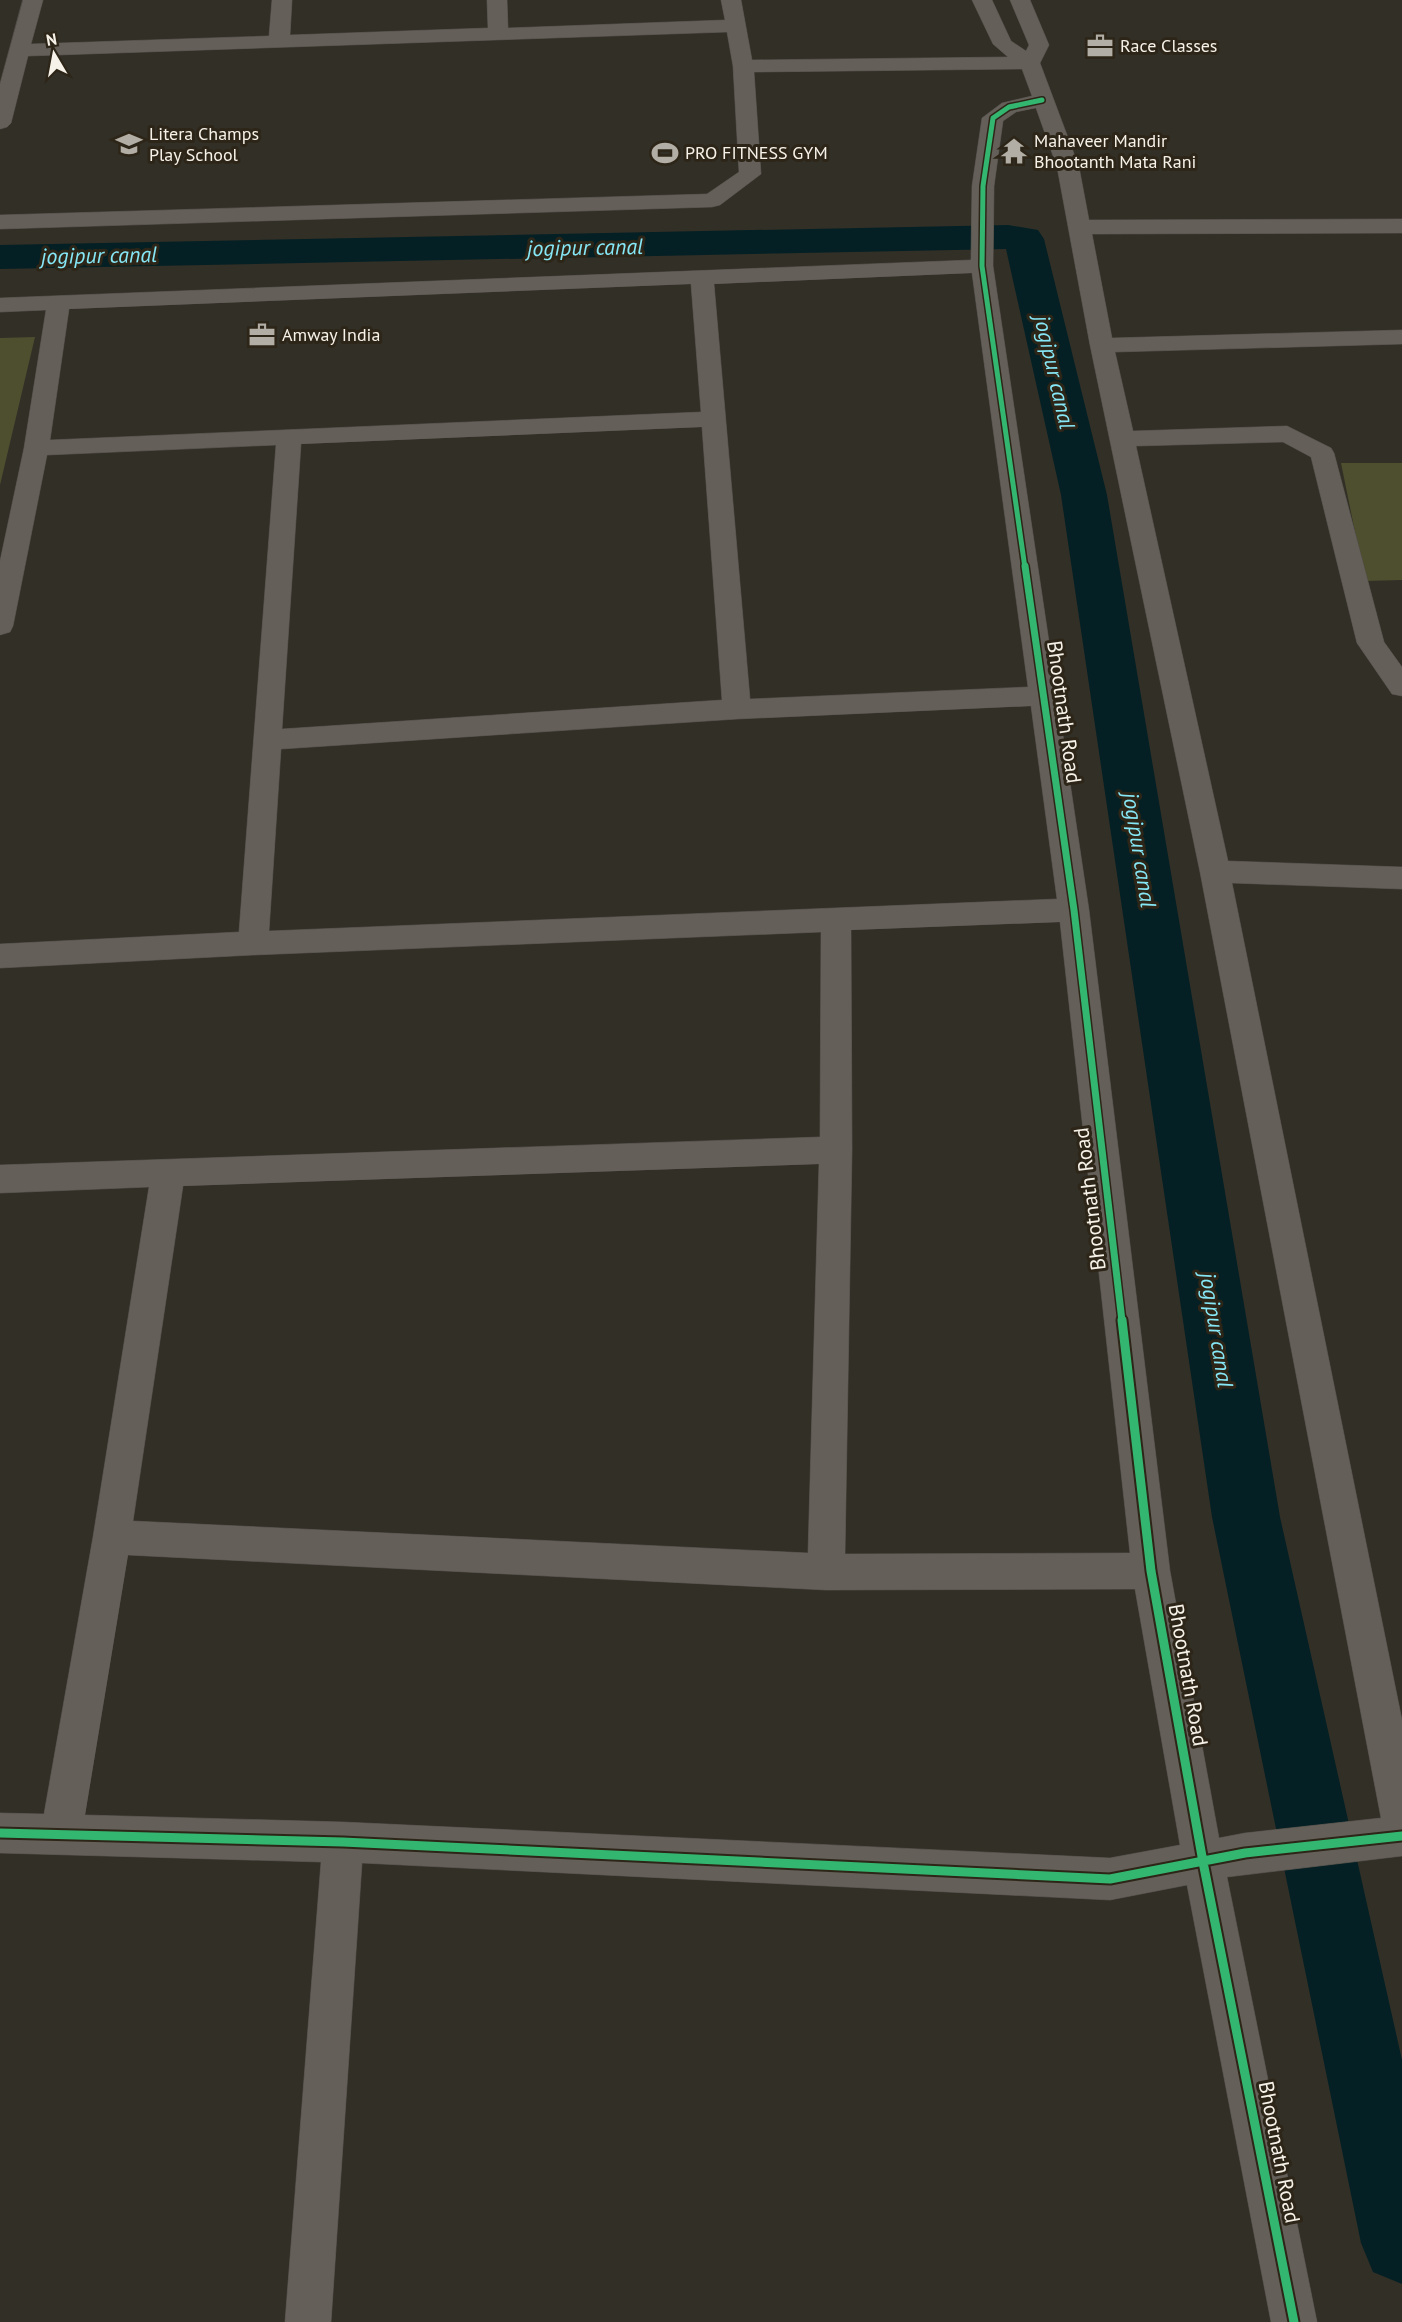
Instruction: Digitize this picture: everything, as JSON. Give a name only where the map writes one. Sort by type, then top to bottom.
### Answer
[{"type":"street","points":[[0,123],[6,77],[20,50],[33,0]]},
{"type":"street","points":[[279,40],[282,0]]},
{"type":"street","points":[[497,0],[498,32]]},
{"type":"street","points":[[0,222],[712,200],[750,174],[742,66],[731,0]]},
{"type":"street","points":[[1020,0],[1039,45],[1030,63]]},
{"type":"street","points":[[1040,0],[983,1],[1003,44],[1030,63],[1068,167],[1102,345],[1215,872],[1402,1820]]},
{"type":"street","points":[[20,50],[498,32],[735,26]]},
{"type":"street","points":[[742,66],[1030,63]]},
{"type":"street","name":"Bhootnath Road","points":[[1042,100],[1009,107],[993,117],[983,186],[982,258],[1074,910],[1151,1571],[1203,1862],[1294,2322]]},
{"type":"street","points":[[1081,227],[1402,226]]},
{"type":"street","points":[[0,305],[702,277],[982,258]]},
{"type":"street","points":[[702,277],[737,709]]},
{"type":"street","points":[[0,626],[36,448],[59,302]]},
{"type":"street","points":[[1102,345],[1402,337]]},
{"type":"street","points":[[36,448],[714,419]]},
{"type":"street","points":[[1123,439],[1287,434],[1322,453],[1371,643],[1402,687]]},
{"type":"street","points":[[253,943],[290,436]]},
{"type":"street","points":[[268,740],[737,709],[1043,696]]},
{"type":"street","points":[[1215,872],[1402,878]]},
{"type":"street","points":[[0,956],[253,943],[1074,910]]},
{"type":"street","points":[[826,1572],[836,1150],[836,920]]},
{"type":"street","points":[[0,1179],[836,1150]]},
{"type":"street","points":[[61,1835],[112,1537],[168,1174]]},
{"type":"street","points":[[112,1537],[826,1572],[1151,1571]]},
{"type":"street","points":[[0,1833],[343,1842],[1110,1879],[1245,1853],[1402,1836]]},
{"type":"street","points":[[308,2322],[343,1842]]},
{"type":"green space","points":[[35,337],[0,485],[0,338]]},
{"type":"green space","points":[[1341,463],[1402,463],[1402,580],[1365,581]]},
{"type":"waterway","name":"jogipur canal","points":[[0,257],[1008,237],[1024,239],[1084,495],[1246,1517],[1402,2243]]},
{"type":"cycle path","points":[[1042,100],[1009,107],[993,118],[983,186],[982,266],[1074,910],[1151,1571],[1203,1862],[1294,2322]]},
{"type":"cycle path","points":[[0,1833],[343,1842],[1110,1879],[1245,1853],[1402,1836]]},
{"type":"place","name":"Race Classes","points":[[1100,46]]},
{"type":"place","name":"Litera Champs Play School","points":[[129,144]]},
{"type":"place","name":"Mahaveer Mandir Bhootanth Mata Rani","points":[[1014,151]]},
{"type":"place","name":"PRO FITNESS GYM","points":[[665,153]]},
{"type":"place","name":"Amway India","points":[[262,335]]}]
